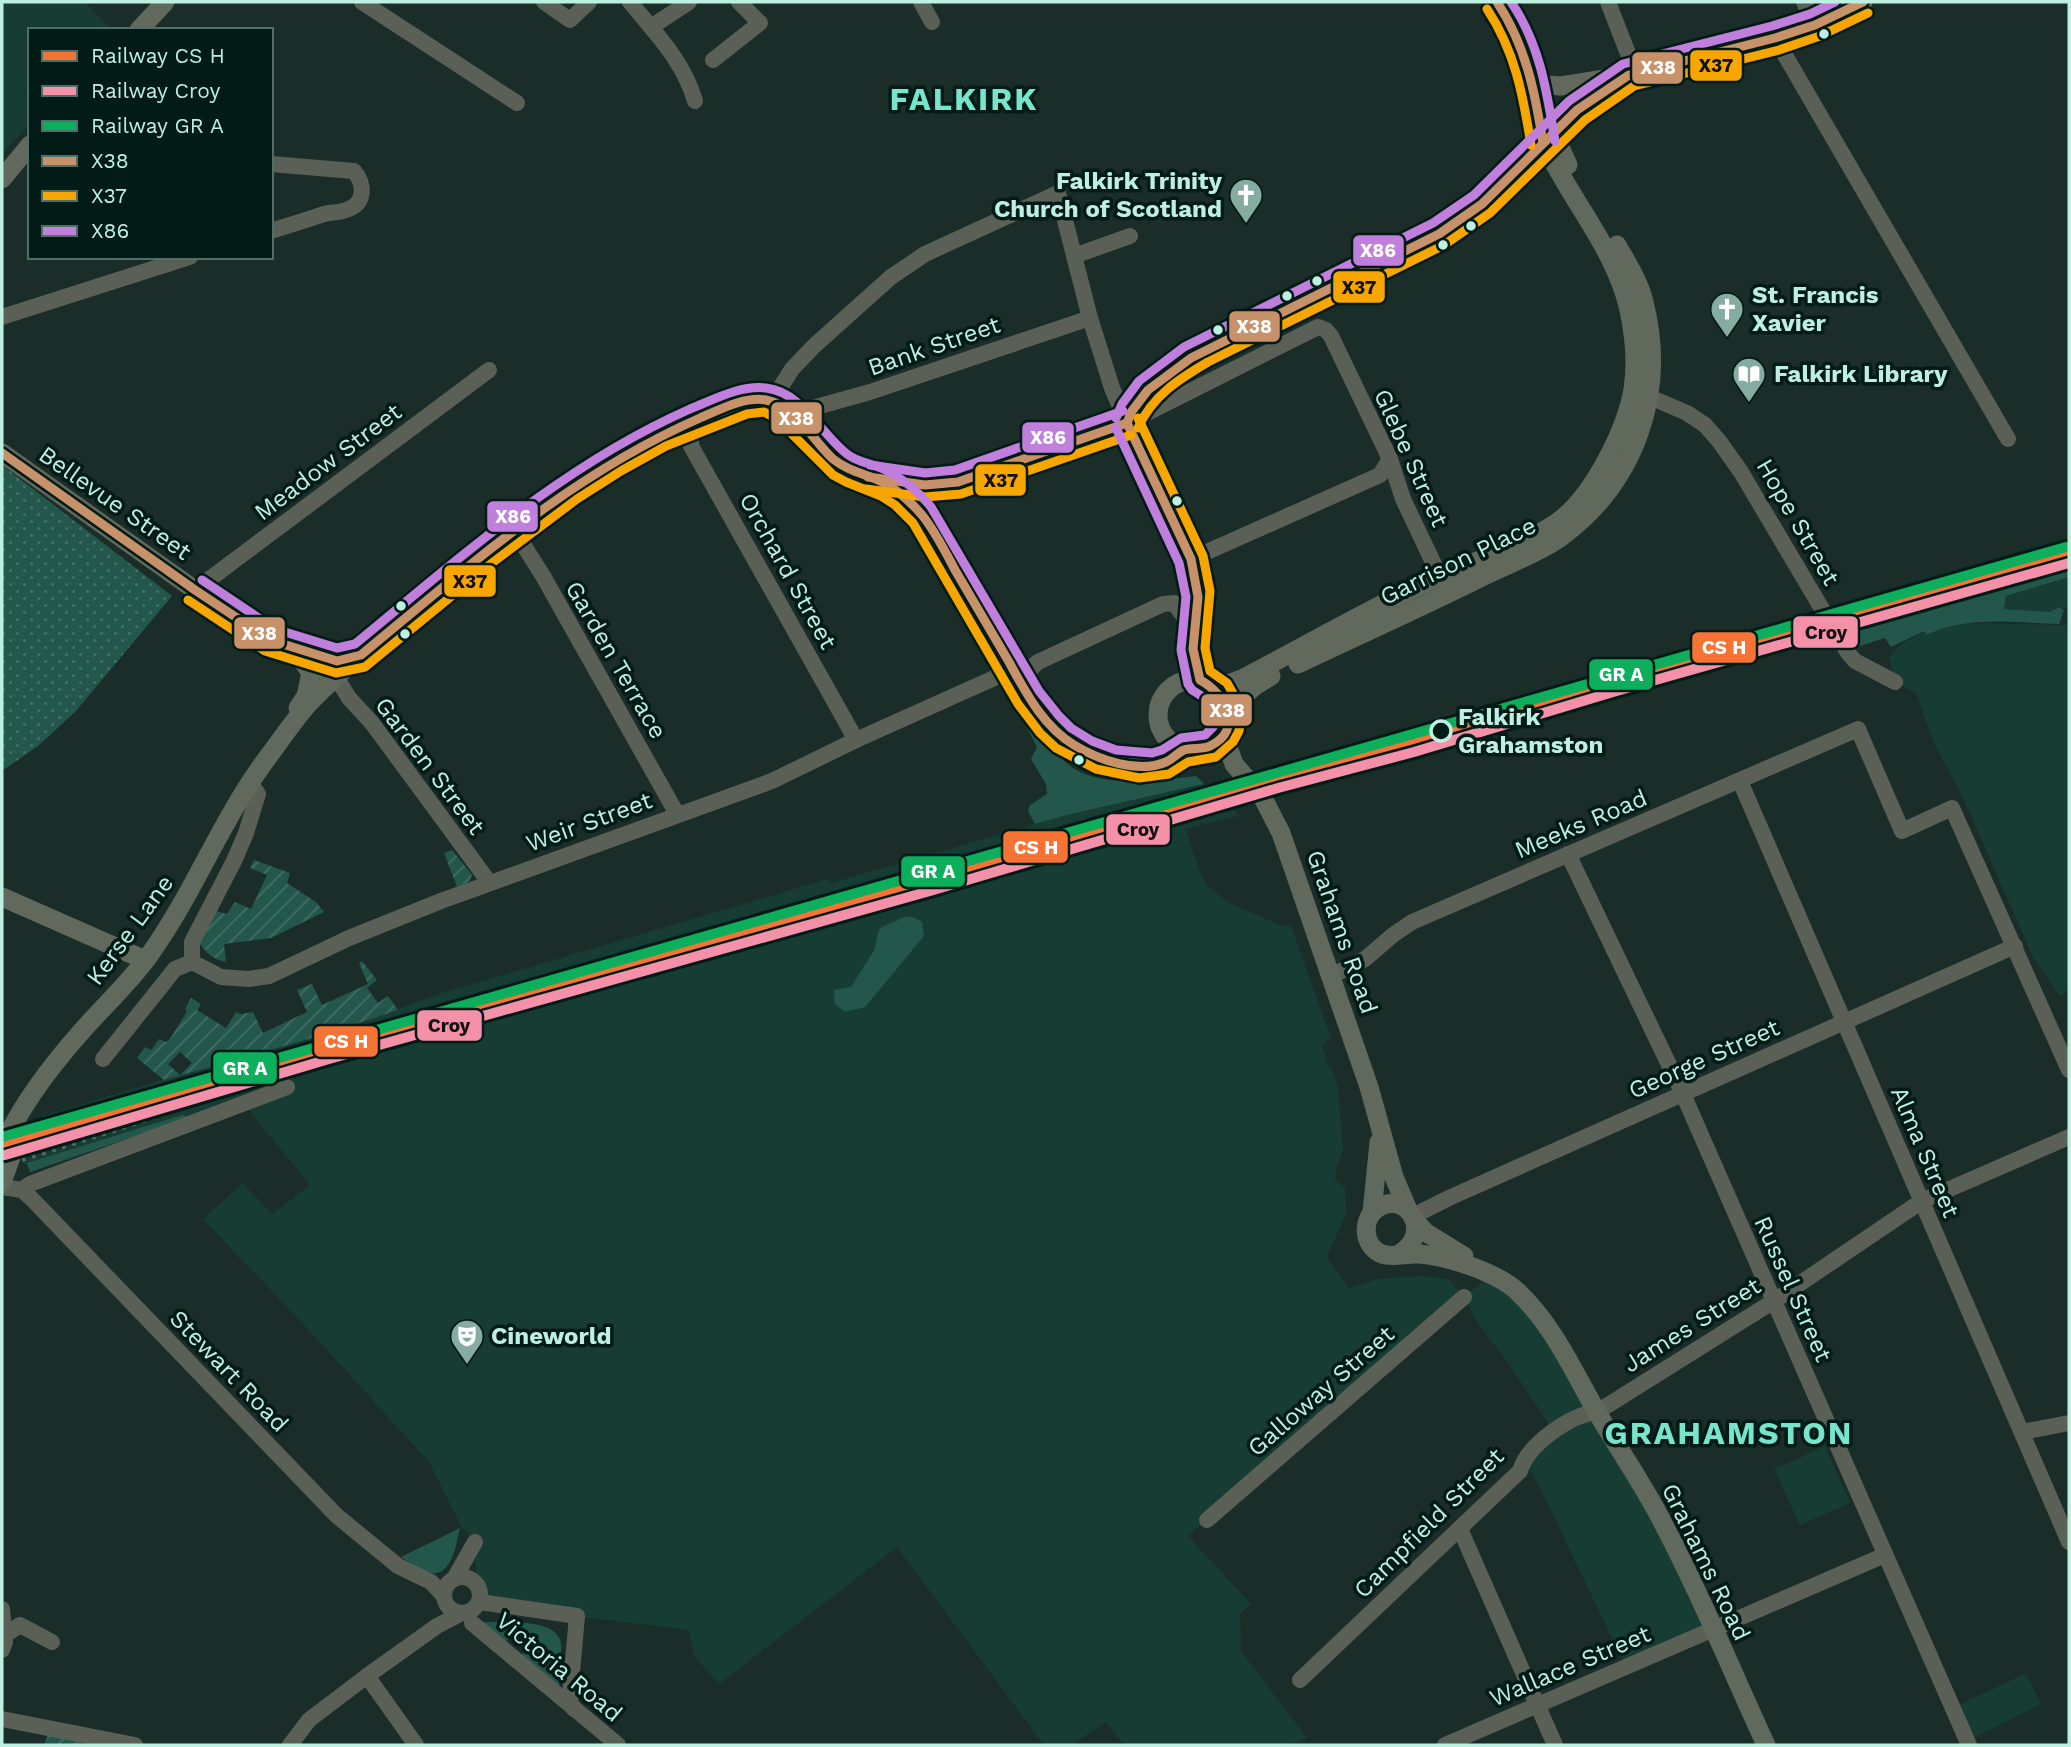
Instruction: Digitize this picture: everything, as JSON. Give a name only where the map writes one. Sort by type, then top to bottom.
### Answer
[{"type":"main road","points":[[141,28],[165,2]]},
{"type":"main road","points":[[1497,2],[1522,43],[1550,138]]},
{"type":"main road","points":[[1533,78],[1548,85],[1561,86],[1633,75],[1775,38],[1815,25],[1863,2]]},
{"type":"main road","points":[[1550,138],[1577,110],[1633,75]]},
{"type":"main road","name":"Garrison Place","points":[[1228,710],[1266,679],[1461,588],[1558,539],[1604,498],[1624,468],[1639,436],[1641,393],[1634,364],[1629,311],[1614,266],[1550,138]]},
{"type":"main road","name":"Garrison Place","points":[[1208,684],[1242,679],[1440,577],[1539,534],[1562,519],[1585,495],[1641,393],[1651,363],[1648,325],[1637,281],[1559,145],[1550,138]]},
{"type":"main road","points":[[2,179],[28,147]]},
{"type":"main road","name":"Kerse Lane","points":[[265,760],[307,705],[336,677],[533,514],[615,460],[691,422],[743,403],[780,406]]},
{"type":"main road","points":[[780,406],[833,460],[856,474],[909,483],[958,482],[1127,423],[1191,559],[1197,583],[1198,603],[1192,648],[1208,684],[1224,698],[1228,722],[1223,733],[1215,742],[1153,765],[1100,758],[1063,738],[1005,673],[928,522],[902,494],[872,478]]},
{"type":"main road","name":"Bellevue Street","points":[[2,453],[194,590],[270,640],[336,677]]},
{"type":"main road","points":[[928,522],[930,502],[941,484]]},
{"type":"main road","name":"Bellevue Street","points":[[270,640],[337,661],[361,655]]},
{"type":"main road","name":"Kerse Lane","points":[[2,1148],[14,1119],[80,1033],[145,960],[196,881],[250,782],[306,696],[311,673],[299,656]]},
{"type":"main road","points":[[1208,684],[1179,682],[1167,690],[1157,711],[1160,729],[1167,740],[1240,771]]},
{"type":"main road","name":"Grahams Road","points":[[1223,733],[1240,771],[1271,813],[1296,872],[1369,1087],[1394,1177],[1412,1216],[1425,1232],[1515,1289],[1541,1316],[1569,1358],[1597,1412],[1655,1508],[1766,1745]]},
{"type":"main road","points":[[2,897],[145,960]]},
{"type":"main road","name":"Kerse Lane","points":[[2,1185],[33,1095]]},
{"type":"main road","name":"Grahams Road","points":[[1372,1213],[1380,1128]]},
{"type":"main road","points":[[1395,1204],[1412,1216],[1417,1232],[1414,1242],[1399,1254],[1382,1254],[1369,1243],[1365,1230],[1372,1213],[1386,1205],[1395,1204]]},
{"type":"main road","name":"Grahams Road","points":[[1399,1254],[1444,1258],[1491,1275]]},
{"type":"street","points":[[362,2],[517,103]]},
{"type":"street","points":[[544,2],[570,20],[589,2]]},
{"type":"street","points":[[630,2],[678,60],[688,78],[695,100]]},
{"type":"street","points":[[651,27],[689,2]]},
{"type":"street","points":[[713,60],[760,23],[739,2]]},
{"type":"street","points":[[921,2],[932,22]]},
{"type":"street","points":[[1608,2],[1633,75]]},
{"type":"street","points":[[1804,2],[1815,25]]},
{"type":"street","points":[[1775,38],[2008,439]]},
{"type":"street","points":[[1127,423],[1131,410],[1140,397],[1185,361],[1247,327],[1455,224],[1494,193],[1550,138]]},
{"type":"street","points":[[273,164],[354,171],[363,188],[361,197],[350,209],[329,212],[273,230]]},
{"type":"street","points":[[780,406],[780,388],[792,369],[839,321],[891,277],[925,254],[1058,193],[1090,318],[1112,388],[1127,423]]},
{"type":"street","points":[[1074,256],[1130,236]]},
{"type":"street","points":[[2,317],[184,259]]},
{"type":"street","name":"Bank Street","points":[[780,406],[870,392],[1090,318]]},
{"type":"street","name":"Glebe Street","points":[[1127,423],[1318,327],[1326,330],[1390,459],[1403,499],[1440,577]]},
{"type":"street","name":"Meadow Street","points":[[194,590],[489,370]]},
{"type":"street","name":"Hope Street","points":[[1641,393],[1687,413],[1705,425],[1741,472],[1843,646],[1855,661],[1895,682]]},
{"type":"street","name":"Orchard Street","points":[[691,422],[691,446],[856,740]]},
{"type":"street","points":[[1191,559],[1380,475],[1390,459]]},
{"type":"street","name":"Garden Terrace","points":[[514,530],[543,576],[677,814]]},
{"type":"street","points":[[1440,577],[1461,588]]},
{"type":"street","points":[[1029,698],[1027,675],[1030,668],[1163,604],[1174,603],[1193,629]]},
{"type":"street","name":"Weir Street","points":[[192,962],[221,977],[248,979],[268,976],[373,928],[489,883],[772,781],[1005,673]]},
{"type":"street","name":"Garden Street","points":[[336,677],[489,883]]},
{"type":"street","name":"Meeks Road","points":[[1331,976],[1365,959],[1412,922],[1858,729],[1902,831],[1952,808],[2015,946]]},
{"type":"street","name":"Alma Street","points":[[1740,781],[2069,1542]]},
{"type":"street","name":"Kerse Lane","points":[[192,962],[191,942],[246,833],[258,794],[250,782]]},
{"type":"street","name":"Russel Street","points":[[1568,854],[1683,1094],[1969,1745]]},
{"type":"street","points":[[2015,946],[2069,1070]]},
{"type":"street","name":"George Street","points":[[1412,1216],[1451,1196],[2015,946]]},
{"type":"street","points":[[103,1059],[175,969],[192,962]]},
{"type":"street","points":[[2,1185],[22,1190],[30,1184],[287,1087]]},
{"type":"street","name":"James Street","points":[[1597,1412],[1774,1301],[1922,1201],[2069,1137]]},
{"type":"street","name":"Stewart Road","points":[[22,1190],[337,1516],[398,1566],[448,1589]]},
{"type":"street","name":"Galloway Street","points":[[1207,1520],[1464,1297]]},
{"type":"street","name":"Campfield Street","points":[[1300,1680],[1520,1471],[1523,1461],[1554,1430],[1582,1413],[1597,1412]]},
{"type":"street","points":[[2022,1433],[2069,1423]]},
{"type":"street","points":[[1460,1529],[1555,1745]]},
{"type":"street","points":[[290,1745],[309,1720],[367,1676],[437,1626],[467,1618],[480,1602],[481,1592],[476,1583],[475,1542],[448,1589],[437,1626]]},
{"type":"street","name":"Wallace Street","points":[[1445,1745],[1885,1555]]},
{"type":"street","points":[[448,1589],[466,1577],[476,1583]]},
{"type":"street","points":[[448,1589],[453,1611],[467,1618]]},
{"type":"street","points":[[480,1602],[577,1616],[570,1695],[574,1709]]},
{"type":"street","points":[[2,1609],[3,1642]]},
{"type":"street","name":"Victoria Road","points":[[467,1618],[618,1745]]},
{"type":"street","points":[[3,1642],[20,1625],[52,1642]]},
{"type":"street","points":[[506,1652],[519,1641]]},
{"type":"street","points":[[367,1676],[416,1745]]},
{"type":"street","points":[[2,1719],[135,1745]]},
{"type":"shaded area","points":[[2,2],[84,2],[111,28],[28,28],[28,126],[2,153]]},
{"type":"shaded area","points":[[2,465],[172,596],[75,712],[38,746],[2,771]]},
{"type":"shaded area","points":[[2069,569],[2069,577],[2006,596],[2004,609],[2050,612],[2059,607],[2064,610],[2059,624],[1975,622],[1927,635],[1924,631],[1891,647],[1885,638],[1857,647],[1847,632]]},
{"type":"shaded area","points":[[2069,577],[2069,610],[2059,607],[2050,612],[2004,609],[2006,596]]},
{"type":"shaded area","points":[[1966,623],[2069,625],[2069,990],[2060,996],[2034,959],[1964,800],[1934,743],[1916,693],[1895,682],[1889,657],[1903,643],[1925,630],[1927,635]]},
{"type":"shaded area","points":[[1024,717],[1061,758],[1086,775],[1117,781],[1196,776],[1204,784],[1035,824],[1028,811],[1030,805],[1047,794],[1046,784],[1031,759],[1037,747],[1022,718]]},
{"type":"shaded area","points":[[1211,783],[1239,816],[1186,829],[1199,870],[1208,886],[1229,903],[1285,927],[1291,926],[1331,1038],[1322,1045],[1338,1087],[1343,1150],[1335,1180],[1345,1188],[1346,1213],[1327,1257],[1349,1288],[1378,1279],[1421,1276],[1449,1279],[1464,1297],[1188,1536],[1251,1604],[1240,1614],[1241,1651],[1307,1738],[1290,1745],[1124,1745],[1106,1722],[1071,1745],[1044,1745],[897,1547],[719,1684],[694,1656],[689,1630],[583,1617],[481,1597],[476,1583],[475,1542],[461,1526],[429,1462],[203,1219],[243,1183],[272,1214],[310,1185],[247,1108],[292,1083],[30,1172],[27,1164],[23,1164],[42,1116],[326,1034],[442,993],[828,879],[831,883],[1071,814]]},
{"type":"shaded area","points":[[452,850],[472,875],[469,882],[457,887],[444,853]]},
{"type":"shaded area","points":[[254,860],[290,873],[287,883],[316,902],[324,912],[271,938],[224,944],[226,962],[221,961],[210,955],[199,942],[216,911],[227,914],[235,902],[251,909],[267,875],[250,868]]},
{"type":"shaded area","points":[[904,917],[913,917],[922,922],[924,936],[865,1007],[845,1012],[835,1004],[834,990],[851,987],[875,949],[878,932],[882,927]]},
{"type":"shaded area","points":[[362,961],[377,980],[367,988],[378,1003],[388,996],[398,1010],[326,1034],[164,1080],[137,1058],[145,1047],[151,1050],[159,1039],[166,1042],[170,1039],[187,1011],[185,1009],[191,998],[201,1004],[197,1010],[226,1028],[236,1012],[253,1012],[263,1033],[307,1012],[297,990],[312,984],[322,1005],[368,984],[359,963]],"holes":[[[180,1052],[192,1063],[180,1075],[168,1064]]]},
{"type":"shaded area","points":[[182,1115],[190,1117],[30,1172],[27,1163]]},
{"type":"shaded area","points":[[1491,1275],[1541,1316],[1713,1631],[1626,1667],[1553,1515],[1523,1461],[1553,1430],[1479,1325],[1464,1297]]},
{"type":"shaded area","points":[[1825,1446],[1850,1503],[1800,1525],[1774,1469]]},
{"type":"shaded area","points":[[460,1528],[451,1559],[442,1571],[426,1572],[401,1557]]},
{"type":"shaded area","points":[[481,1622],[527,1623],[550,1629],[561,1643],[559,1687],[522,1655],[530,1640],[520,1631],[506,1641]]},
{"type":"shaded area","points":[[2026,1673],[2041,1704],[1968,1741],[1953,1708]]},
{"type":"shaded area","points":[[51,1727],[135,1745],[44,1745]]},
{"type":"railway","points":[[2,1166],[165,1113],[261,1077]]},
{"type":"transit line","name":"X38","points":[[1497,2],[1515,35],[1528,70],[1543,143]]},
{"type":"transit line","name":"X86","points":[[1511,2],[1536,52],[1555,141]]},
{"type":"transit line","name":"X86","points":[[1116,418],[1122,404],[1139,381],[1184,347],[1433,223],[1474,195],[1569,101],[1623,64],[1772,26],[1810,14],[1835,2]]},
{"type":"transit line","name":"X38","points":[[1127,423],[1132,411],[1148,390],[1191,358],[1439,234],[1482,204],[1577,110],[1629,75],[1775,38],[1815,25],[1863,2]]},
{"type":"transit line","name":"X37","points":[[1487,9],[1511,57],[1521,91],[1531,145]]},
{"type":"transit line","name":"X37","points":[[1138,428],[1159,398],[1197,368],[1444,245],[1490,213],[1585,120],[1634,86],[1779,50],[1820,36],[1868,13]]},
{"type":"transit line","name":"X86","points":[[202,580],[275,629],[337,648],[355,644],[474,546],[556,485],[599,457],[690,409],[737,391],[766,388],[779,391],[801,405],[847,454],[895,476],[926,501],[1039,691],[1071,728],[1092,741],[1116,750],[1152,753],[1181,738],[1205,735],[1213,727],[1217,717],[1208,700],[1192,690],[1188,684],[1181,650],[1186,597],[1179,563],[1116,428]]},
{"type":"transit line","name":"X38","points":[[2,453],[270,640],[337,661],[361,655],[522,524],[607,467],[700,418],[741,402],[766,400],[776,403],[795,416],[833,459],[889,486],[907,499],[922,515],[940,541],[1029,697],[1053,728],[1074,745],[1095,756],[1119,764],[1143,767],[1166,762],[1184,750],[1210,746],[1221,739],[1229,721],[1228,712],[1217,693],[1200,680],[1193,649],[1198,597],[1191,559],[1127,423]]},
{"type":"transit line","name":"X86","points":[[870,465],[925,473],[955,470],[1123,411]]},
{"type":"transit line","name":"X37","points":[[188,600],[265,651],[336,673],[365,667],[492,563],[577,499],[666,446],[747,414],[764,412],[777,419],[833,475],[881,496],[895,505],[913,523],[1018,704],[1040,733],[1056,748],[1096,769],[1139,778],[1169,774],[1188,762],[1216,757],[1233,742],[1239,731],[1241,717],[1239,704],[1227,683],[1210,671],[1205,648],[1210,591],[1203,556],[1138,418]]},
{"type":"transit line","name":"X38","points":[[868,477],[925,485],[958,482],[1127,423]]},
{"type":"transit line","name":"X37","points":[[866,489],[925,497],[961,494],[1131,435]]},
{"type":"transit line","points":[[2,1137],[2066,547]]},
{"type":"transit line","points":[[2,1143],[326,1047],[927,879],[1275,776],[1410,740],[1610,680],[2069,550]]},
{"type":"rail line","name":"Croy","points":[[5,1155],[329,1059],[930,891],[1278,788],[1414,752],[1613,692],[2069,563]]},
{"type":"place","name":"Falkirk Trinity Church of Scotland","points":[[1246,225]]},
{"type":"place","name":"St. Francis Xavier","points":[[1727,339]]},
{"type":"place","name":"Falkirk Library","points":[[1749,404]]},
{"type":"place","name":"Falkirk Grahamston","points":[[1441,731]]},
{"type":"place","name":"Cineworld","points":[[467,1366]]},
{"type":"district","name":"FALKIRK","points":[[964,99]]},
{"type":"district","name":"GRAHAMSTON","points":[[1729,1433]]}]
